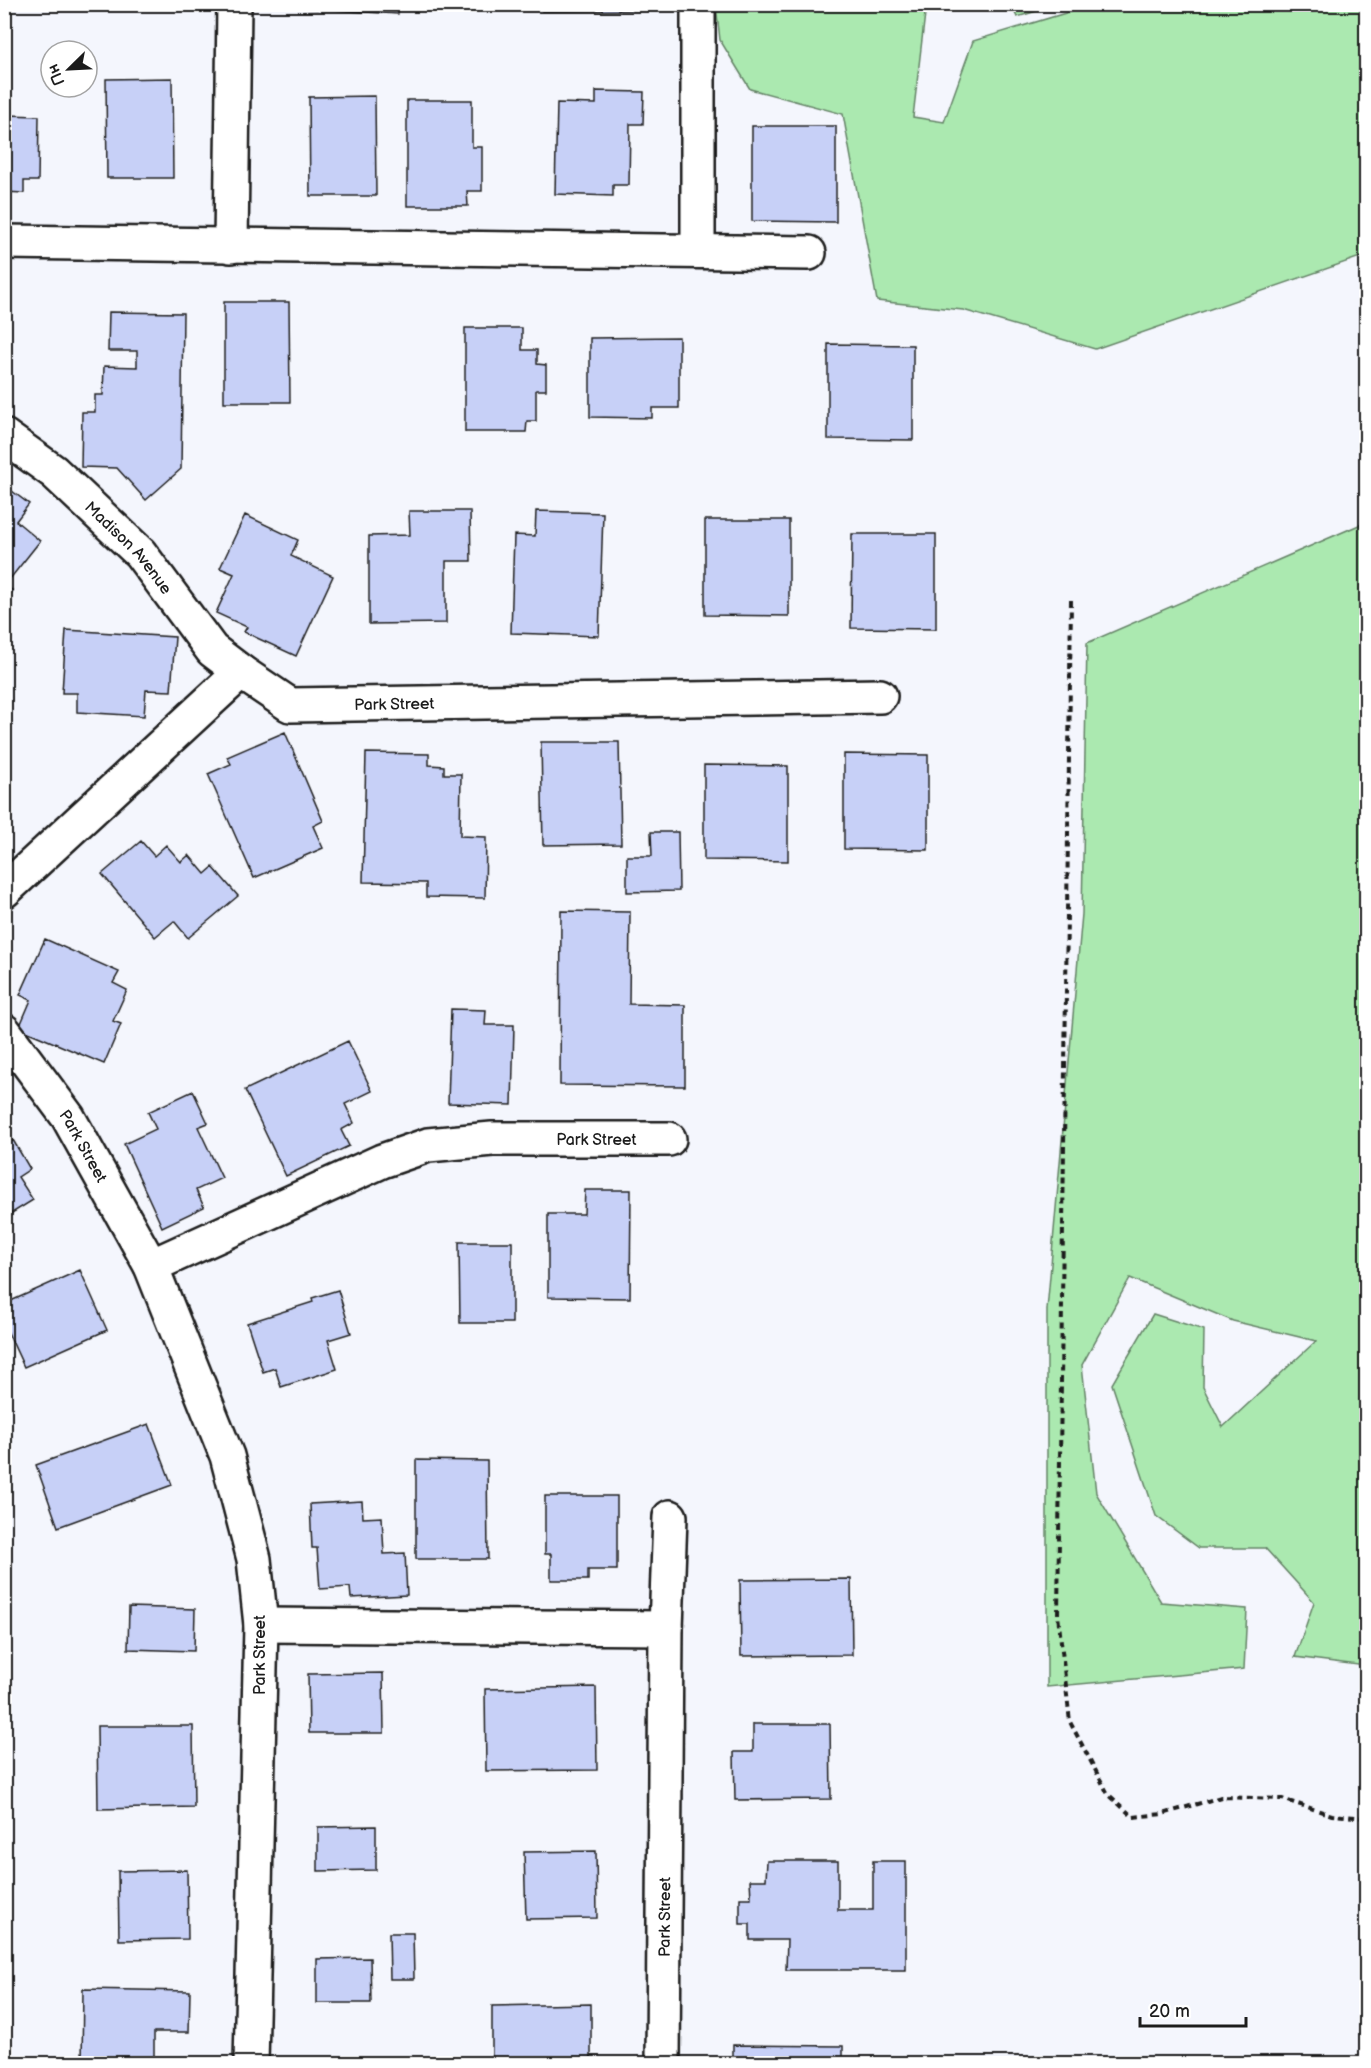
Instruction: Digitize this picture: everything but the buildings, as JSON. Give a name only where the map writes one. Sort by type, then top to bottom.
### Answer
[{"type":"street","points":[[231,246],[234,4]]},
{"type":"street","points":[[698,4],[698,251]]},
{"type":"street","points":[[4,242],[808,253]]},
{"type":"street","name":"Madison Avenue","points":[[4,436],[54,472],[140,554],[212,650],[241,672]]},
{"type":"street","points":[[4,891],[241,672]]},
{"type":"street","name":"Park Street","points":[[241,672],[290,705],[880,696]]},
{"type":"street","name":"Park Street","points":[[4,1032],[68,1117],[151,1266],[227,1456],[254,1559],[261,1625],[251,2064]]},
{"type":"street","name":"Park Street","points":[[151,1266],[382,1161],[429,1145],[492,1139],[669,1139]]},
{"type":"street","name":"Park Street","points":[[663,2064],[669,1517]]},
{"type":"street","points":[[261,1625],[666,1628]]},
{"type":"path","points":[[1071,600],[1058,1615],[1070,1722],[1108,1794],[1133,1817],[1163,1814],[1221,1797],[1282,1799],[1332,1815],[1366,1818]]},
{"type":"green space","points":[[716,5],[926,5],[913,117],[944,122],[973,41],[1092,5],[1366,5],[1366,255],[1095,349],[963,310],[877,301],[843,114],[750,89],[720,40]]},
{"type":"green space","points":[[1011,5],[1056,5],[1017,17]]},
{"type":"green space","points":[[1366,522],[1366,1666],[1295,1657],[1314,1602],[1265,1548],[1199,1548],[1156,1516],[1112,1384],[1153,1314],[1204,1330],[1203,1387],[1223,1427],[1316,1341],[1233,1321],[1130,1278],[1082,1365],[1096,1493],[1161,1602],[1247,1609],[1244,1669],[1047,1687],[1047,1310],[1082,914],[1087,643]]}]
